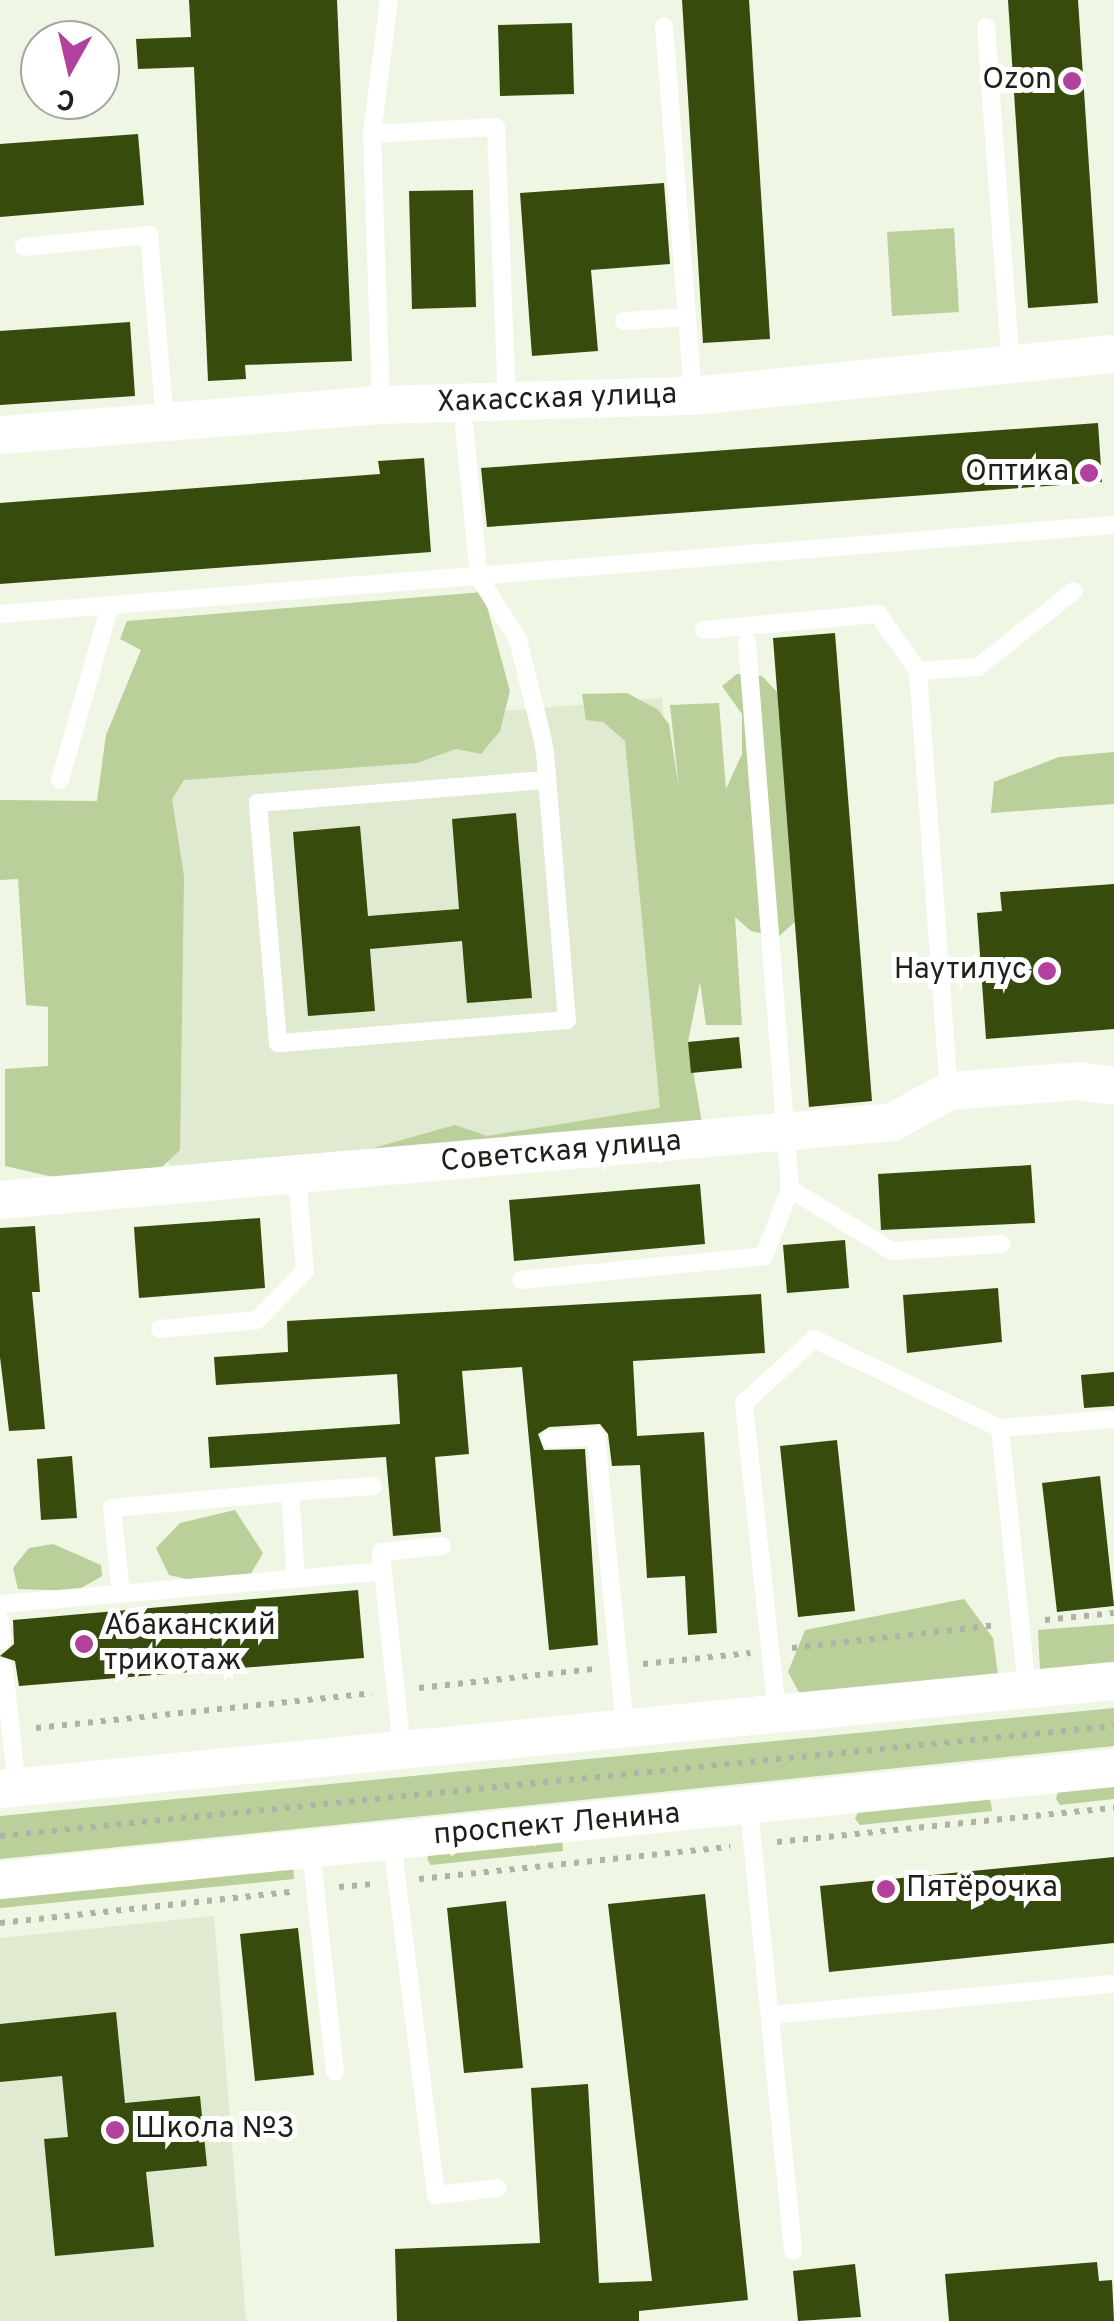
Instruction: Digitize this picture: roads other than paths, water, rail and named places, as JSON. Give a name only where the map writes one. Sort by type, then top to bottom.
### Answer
[{"type":"street","name":"Хакасская улица","points":[[0,435],[382,406],[693,396],[1011,368],[1114,354]]},
{"type":"street","name":"Советская улица","points":[[0,1200],[296,1178],[894,1122],[949,1090],[1078,1081],[1114,1086]]},
{"type":"street","points":[[8,1789],[1114,1681]]},
{"type":"street","name":"проспект Ленина","points":[[0,1880],[392,1842],[752,1826],[1114,1768]]},
{"type":"lane","points":[[382,406],[372,134],[389,0]]},
{"type":"lane","points":[[664,26],[693,396]]},
{"type":"lane","points":[[986,26],[1011,368]]},
{"type":"lane","points":[[372,134],[496,127],[507,404]]},
{"type":"lane","points":[[24,247],[149,235],[165,422]]},
{"type":"lane","points":[[624,321],[686,317]]},
{"type":"lane","points":[[462,405],[479,577],[518,640],[547,780],[567,1020],[278,1043],[258,803],[547,780]]},
{"type":"lane","points":[[0,614],[1111,525]]},
{"type":"lane","points":[[918,671],[978,667],[1074,590]]},
{"type":"lane","points":[[60,780],[110,606]]},
{"type":"lane","points":[[704,630],[878,614],[918,671],[949,1090]]},
{"type":"lane","points":[[522,1280],[764,1256],[790,1190],[747,643]]},
{"type":"lane","points":[[160,1329],[257,1320],[305,1271],[296,1178]]},
{"type":"lane","points":[[790,1190],[892,1251],[1002,1244]]},
{"type":"lane","points":[[778,1713],[744,1404],[814,1339],[1000,1428],[1114,1419]]},
{"type":"lane","points":[[1000,1428],[1027,1689]]},
{"type":"lane","points":[[550,1438],[596,1436],[625,1728]]},
{"type":"lane","points":[[121,1594],[112,1508],[373,1486]]},
{"type":"lane","points":[[290,1492],[296,1579]]},
{"type":"lane","points":[[402,1750],[381,1552],[442,1546]]},
{"type":"lane","points":[[0,1604],[383,1572]]},
{"type":"lane","points":[[0,1620],[2,1640]]},
{"type":"lane","points":[[4,1668],[11,1730],[8,1789]]},
{"type":"lane","points":[[752,1826],[793,2250]]},
{"type":"lane","points":[[392,1842],[436,2194],[498,2188]]},
{"type":"lane","points":[[310,1850],[335,2072]]},
{"type":"lane","points":[[771,2016],[1114,1984]]},
{"type":"place","name":"Ozon","points":[[1072,81]]},
{"type":"place","name":"Оптика","points":[[1089,473]]},
{"type":"place","name":"Наутилус","points":[[1047,971]]},
{"type":"place","name":"Абаканский трикотаж","points":[[84,1644]]},
{"type":"place","name":"Пятёрочка","points":[[886,1889]]},
{"type":"place","name":"Школа №3","points":[[115,2130]]}]
